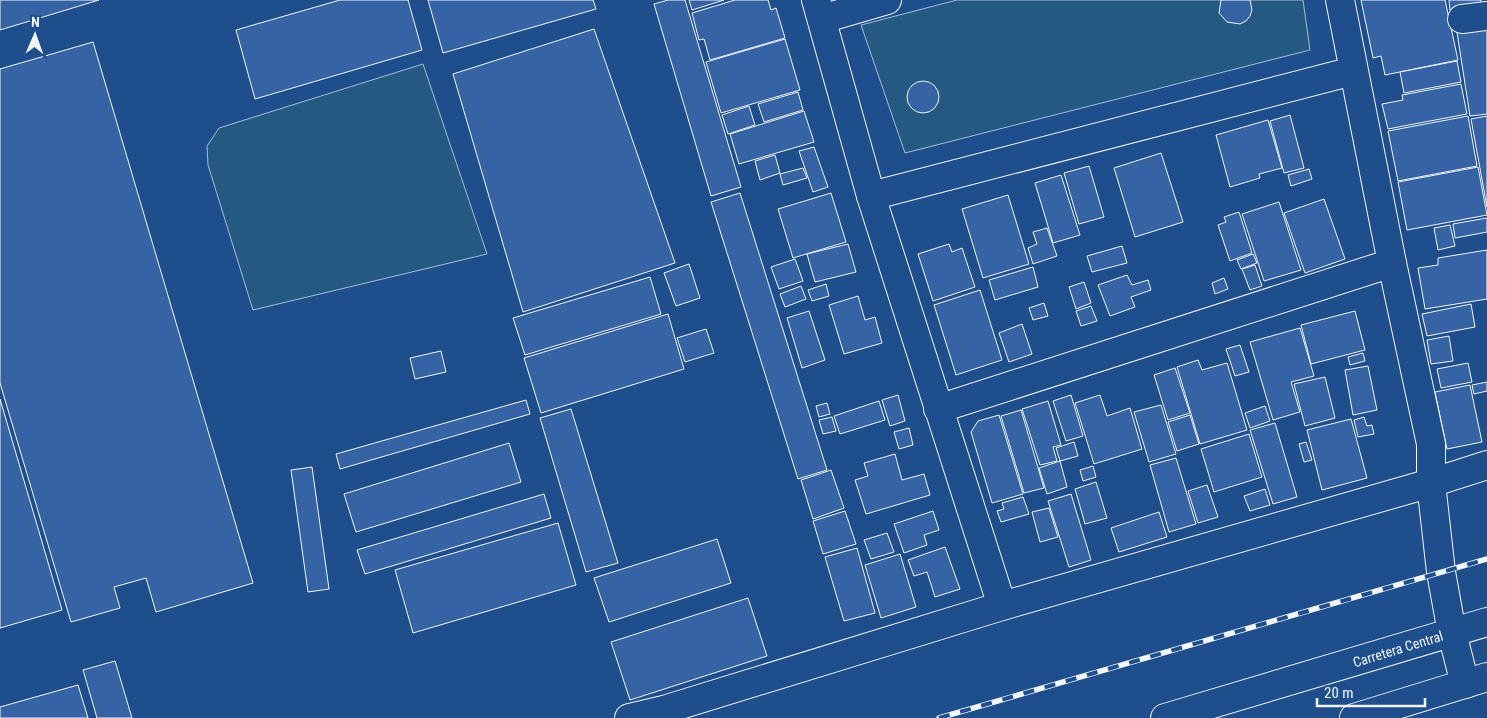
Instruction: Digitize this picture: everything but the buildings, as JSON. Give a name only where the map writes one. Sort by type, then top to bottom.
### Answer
[{"type":"main road","points":[[887,0],[819,10],[871,196],[1002,606]]},
{"type":"main road","points":[[1340,0],[1392,263],[1431,444],[1431,483],[1441,572],[1452,633],[1476,681],[1354,718]]},
{"type":"main road","points":[[871,196],[1353,71]]},
{"type":"main road","points":[[938,409],[1392,263]]},
{"type":"main road","points":[[629,718],[677,706],[1002,606],[1431,483],[1487,465]]},
{"type":"main road","name":"Carretera Central","points":[[1165,718],[1487,622]]},
{"type":"shaded area","points":[[957,0],[1303,0],[1310,50],[905,153],[861,25]]},
{"type":"shaded area","points":[[423,64],[487,254],[253,310],[208,165],[207,146],[219,128]]},
{"type":"railway","points":[[939,718],[1487,559]]}]
